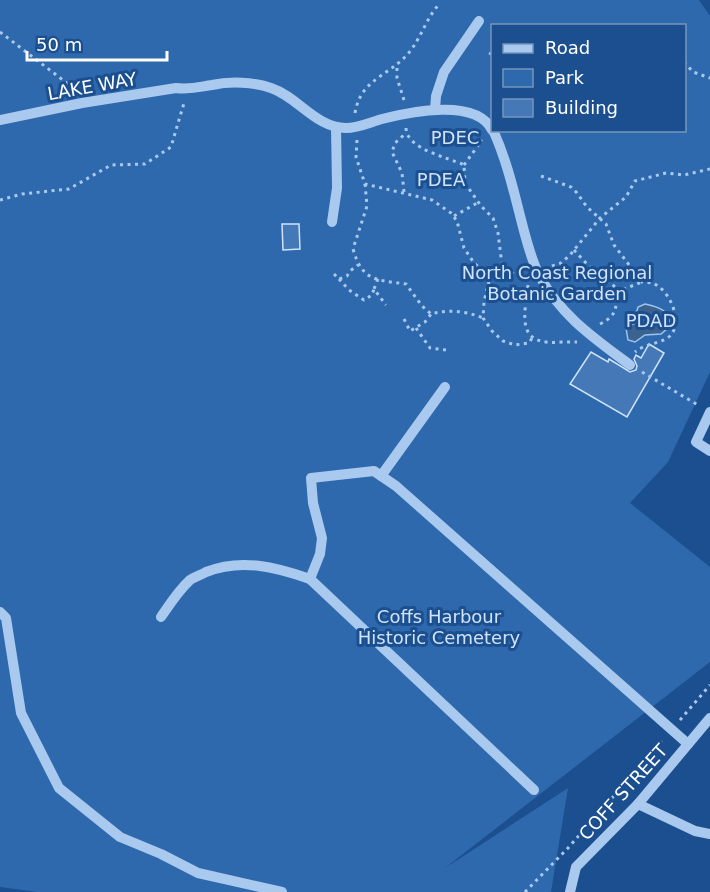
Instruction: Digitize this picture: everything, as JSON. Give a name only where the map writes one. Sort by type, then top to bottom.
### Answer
[{"type":"street","points":[[435,110],[436,96],[444,72],[479,21]]},
{"type":"street","name":"LAKE WAY","points":[[0,120],[176,88],[188,90],[224,84],[247,84],[269,87],[290,98],[319,119],[336,127]]},
{"type":"street","points":[[332,222],[337,188],[336,127],[345,128],[407,113],[435,110],[464,111],[484,119],[491,128]]},
{"type":"street","points":[[494,132],[501,147],[537,270],[572,320],[627,363]]},
{"type":"street","points":[[381,476],[445,387]]},
{"type":"street","points":[[710,412],[696,441],[710,450]]},
{"type":"street","points":[[310,579],[320,554],[322,538],[312,503],[311,478],[374,471],[396,486],[688,744]]},
{"type":"street","points":[[161,617],[175,596],[191,579],[218,568],[249,564],[282,569],[310,579],[534,790]]},
{"type":"street","points":[[0,612],[6,618],[21,713],[59,788],[120,837],[198,873],[282,892]]},
{"type":"street","name":"COFF STREET","points":[[570,892],[576,867],[638,804],[710,718]]},
{"type":"street","points":[[638,804],[695,831],[710,834]]},
{"type":"path","points":[[431,314],[406,284],[367,276],[358,265],[353,249],[367,206],[365,184],[356,157],[355,109],[364,90],[413,50],[440,3]]},
{"type":"path","points":[[0,32],[92,102]]},
{"type":"path","points":[[397,64],[398,78],[407,113],[407,133],[420,147],[464,165]]},
{"type":"path","points":[[686,64],[693,72],[710,78]]},
{"type":"path","points":[[0,200],[22,194],[69,189],[111,165],[145,164],[171,147],[188,90]]},
{"type":"path","points":[[492,132],[478,144],[464,165],[465,183],[493,218],[498,232],[502,265],[508,271],[528,280],[525,327],[532,338],[542,343],[580,341]]},
{"type":"path","points":[[404,192],[402,173],[392,152],[395,143],[407,133]]},
{"type":"path","points":[[537,270],[561,263],[600,218],[626,197],[634,181],[666,172],[684,174],[710,169]]},
{"type":"path","points":[[541,176],[571,187],[577,193],[587,207],[606,224],[614,245],[642,282]]},
{"type":"path","points":[[365,184],[432,200],[453,216],[457,221],[464,248],[487,274],[489,281],[483,318]]},
{"type":"path","points":[[453,216],[479,202]]},
{"type":"path","points":[[574,250],[598,276],[619,291]]},
{"type":"path","points":[[339,279],[347,276],[358,265]]},
{"type":"path","points":[[487,274],[502,265]]},
{"type":"path","points":[[334,274],[349,290],[364,300],[372,295],[378,279]]},
{"type":"path","points":[[619,291],[642,282],[651,283],[668,297],[674,309],[675,327],[664,339],[643,346],[627,363],[700,406]]},
{"type":"path","points":[[374,289],[386,305]]},
{"type":"path","points":[[596,326],[608,320],[616,312],[619,291]]},
{"type":"path","points":[[404,320],[410,331],[425,322],[431,314],[441,311],[458,311],[483,318],[496,335],[508,344],[529,344],[532,338]]},
{"type":"path","points":[[416,328],[430,348],[446,350]]},
{"type":"path","points":[[525,892],[568,848],[710,685]]},
{"type":"green space","points":[[0,0],[699,0],[710,16],[710,372],[668,462],[630,503],[710,567],[710,662],[445,868],[568,788],[551,892],[37,892],[0,887]]},
{"type":"shaded area","points":[[645,304],[660,308],[667,314],[668,328],[661,334],[645,335],[635,342],[628,340],[626,328],[637,322],[638,307]]},
{"type":"building","points":[[282,224],[299,224],[300,249],[283,250]]},
{"type":"building","points":[[649,344],[664,353],[627,417],[570,384],[591,352],[608,362],[609,359],[630,372],[636,370],[634,359],[636,355],[641,358]]},
{"type":"park label","name":"PDEC","points":[[455,137]]},
{"type":"park label","name":"PDEA","points":[[441,179]]},
{"type":"park label","name":"North Coast Regional Botanic Garden","points":[[557,282]]},
{"type":"park label","name":"PDAD","points":[[651,320]]},
{"type":"park label","name":"Coffs Harbour Historic Cemetery","points":[[439,626]]}]
